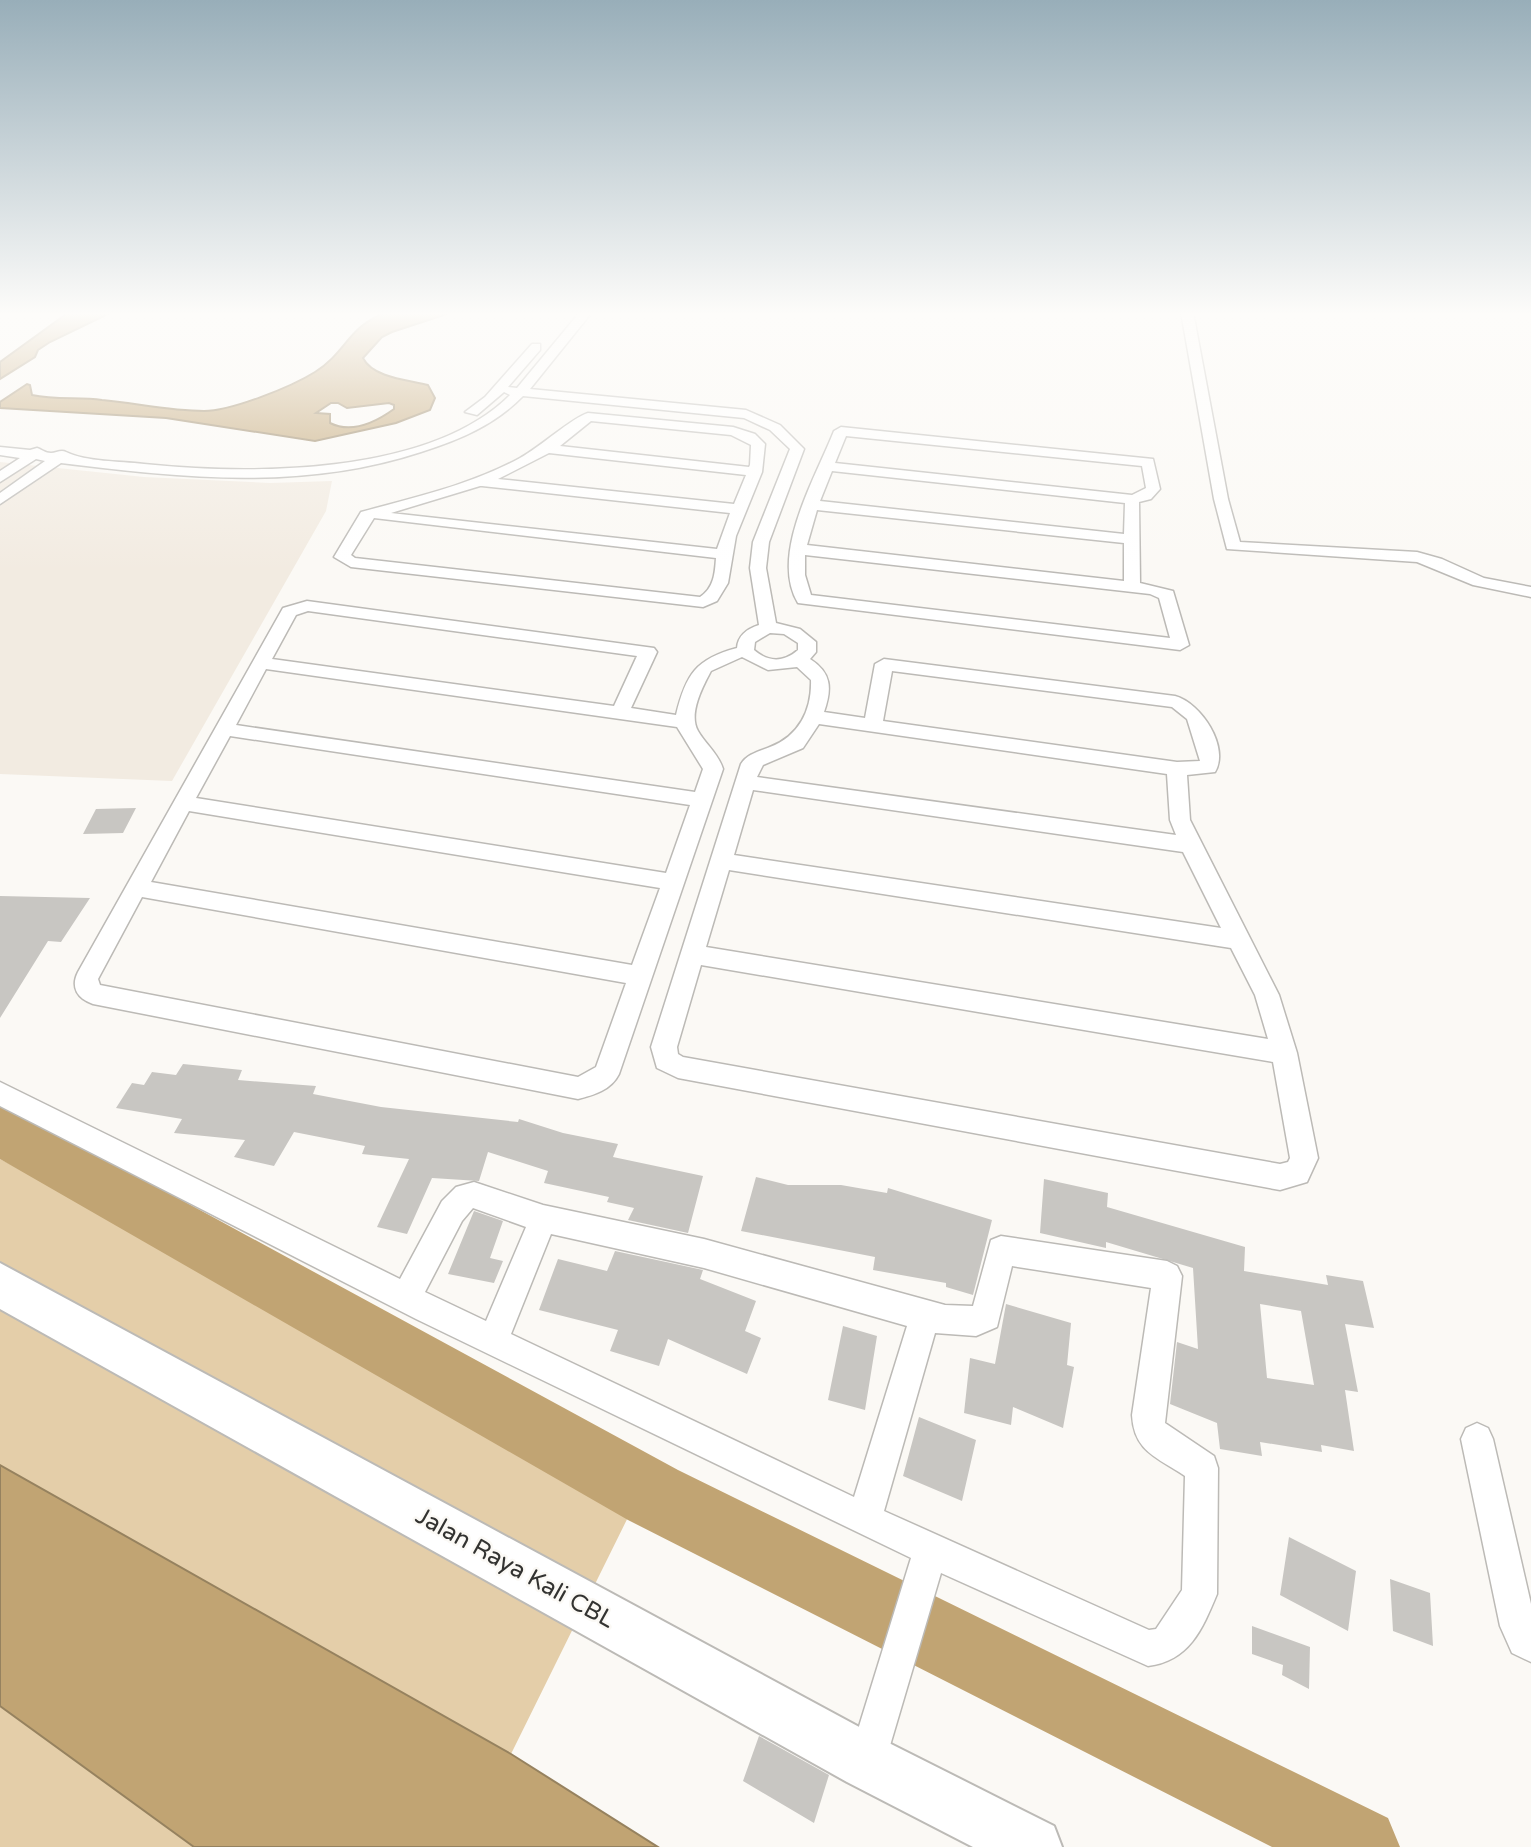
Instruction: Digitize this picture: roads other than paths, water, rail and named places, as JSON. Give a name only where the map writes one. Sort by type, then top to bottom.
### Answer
[{"type":"main road","name":"Jalan Raya Kali CBL","points":[[0,1285],[867,1762],[1032,1847]]},
{"type":"street","points":[[0,439],[258,465],[341,459],[382,450],[444,428],[469,415],[489,398]]},
{"type":"street","points":[[0,451],[249,477],[344,469],[390,459],[458,435],[502,408],[512,398]]},
{"type":"street","points":[[583,398],[746,414],[770,423],[788,436],[797,449],[782,492],[787,525],[798,549],[796,570],[804,599],[1180,645],[1167,595],[1154,589],[798,549]]},
{"type":"street","points":[[1203,398],[1221,499],[1233,546],[1417,557],[1436,562],[1479,582],[1531,592]]},
{"type":"street","points":[[588,417],[733,431],[750,437],[758,444],[761,453],[737,509],[722,554],[721,589],[715,598],[703,602],[351,562],[342,557],[366,515],[480,481],[547,449],[588,417]]},
{"type":"street","points":[[768,628],[758,568],[761,542],[814,505],[828,466],[841,431],[1148,462],[1153,489],[1146,496],[1132,499],[828,466]]},
{"type":"street","points":[[0,478],[48,444]]},
{"type":"street","points":[[0,500],[73,447]]},
{"type":"street","points":[[547,449],[755,471]]},
{"type":"street","points":[[480,481],[737,509]]},
{"type":"street","points":[[747,489],[782,492]]},
{"type":"street","points":[[1132,499],[1132,586]]},
{"type":"street","points":[[814,505],[1132,539]]},
{"type":"street","points":[[366,515],[722,554]]},
{"type":"street","points":[[620,713],[648,652],[307,606],[289,612],[86,979],[86,988],[93,994],[578,1088],[592,1084],[606,1074],[713,769],[710,754],[692,737],[685,722],[686,710],[704,668],[718,658],[745,651]]},
{"type":"street","points":[[768,628],[799,633],[807,642],[807,652],[799,660],[785,665],[767,665],[753,660],[745,651],[746,641],[754,633],[768,628]]},
{"type":"street","points":[[799,660],[817,673],[821,686],[813,717],[807,733],[794,744],[766,754],[751,764],[664,1047],[666,1060],[678,1067],[1280,1177],[1297,1173],[1304,1158],[1284,1053],[1267,995],[1190,845],[1181,820],[1177,769]]},
{"type":"street","points":[[260,663],[685,722]]},
{"type":"street","points":[[813,717],[873,726],[1177,769],[1208,766],[1210,759],[1195,712],[1188,706],[1175,702],[884,664],[873,726]]},
{"type":"street","points":[[224,729],[702,800]]},
{"type":"street","points":[[746,782],[1190,845]]},
{"type":"street","points":[[183,803],[673,882]]},
{"type":"street","points":[[720,861],[1238,940]]},
{"type":"street","points":[[136,888],[640,976]]},
{"type":"street","points":[[691,954],[1284,1053]]},
{"type":"street","points":[[0,1093],[407,1297],[864,1520],[928,1561],[1148,1648],[1165,1646],[1176,1634],[1199,1594],[1202,1468],[1149,1432],[1148,1415],[1167,1276],[1001,1250],[983,1319],[974,1323],[925,1316],[778,1272],[543,1219],[474,1195],[466,1196],[452,1211],[407,1297]]},
{"type":"street","points":[[494,1339],[543,1219]]},
{"type":"street","points":[[864,1520],[925,1316]]},
{"type":"street","points":[[1477,1438],[1518,1626],[1528,1642]]},
{"type":"street","points":[[867,1762],[928,1561]]},
{"type":"waterway","points":[[0,1130],[653,1495],[1359,1847]]}]
